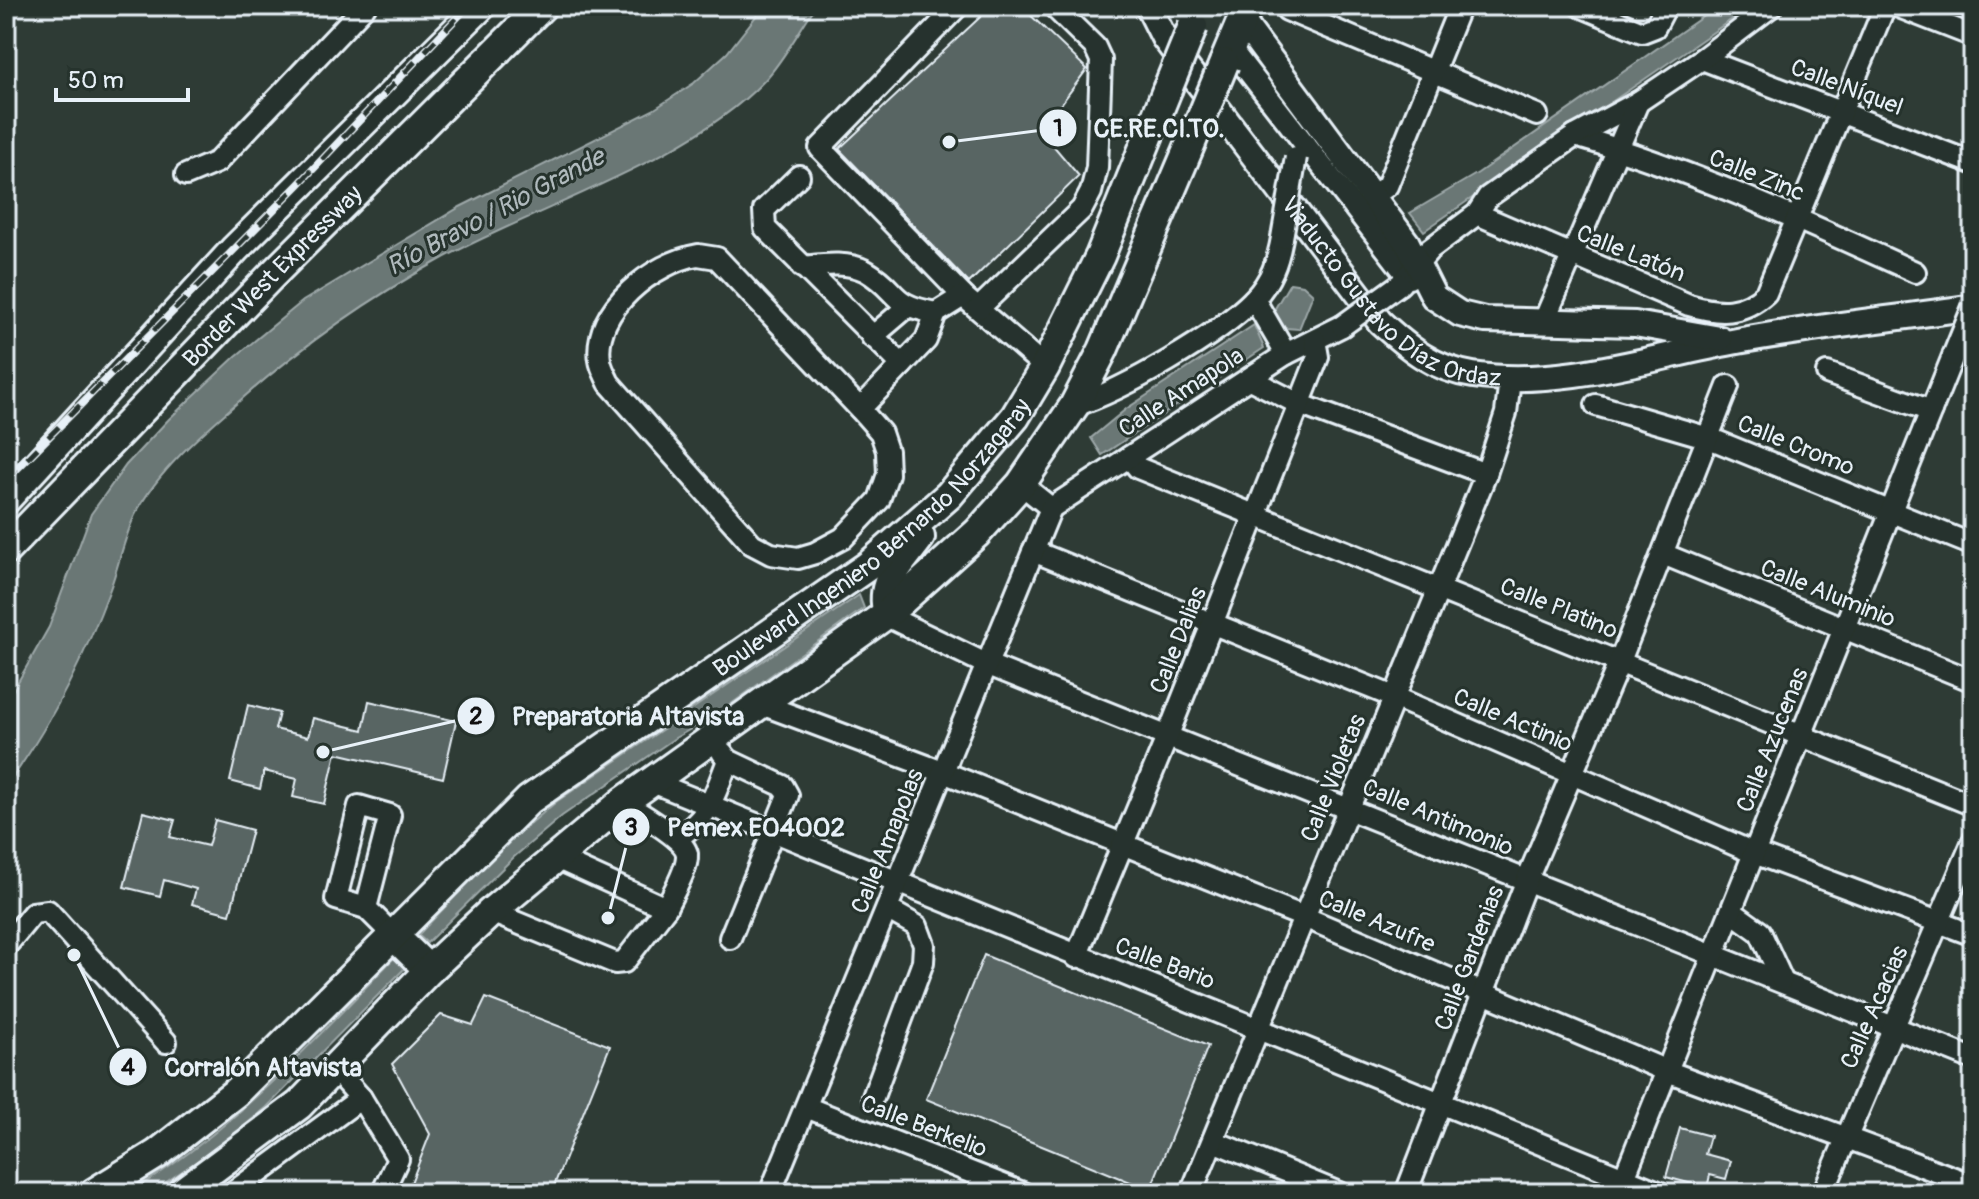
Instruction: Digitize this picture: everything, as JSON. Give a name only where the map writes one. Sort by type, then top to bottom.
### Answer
[{"type":"highway","name":"Border West Expressway","points":[[6,499],[235,249],[481,6]]},
{"type":"highway","name":"Border West Expressway","points":[[6,550],[271,276],[542,6]]},
{"type":"highway","name":"Boulevard Ingeniero Bernardo Norzagaray","points":[[94,1193],[157,1154],[410,951],[491,912],[650,781],[720,749],[761,704],[888,613],[944,566],[1021,484],[1074,406],[1103,350],[1245,13]]},
{"type":"highway","name":"Boulevard Ingeniero Bernardo Norzagaray","points":[[181,1193],[299,1105],[335,1069],[410,951],[529,800],[868,566],[928,514],[989,450],[1045,367],[1100,256],[1197,16]]},
{"type":"highway","points":[[888,613],[884,599],[887,583],[924,533],[928,514]]},
{"type":"main road","name":"Viaducto Gustavo Díaz Ordaz","points":[[1148,6],[1164,38],[1380,322],[1408,349],[1427,360],[1471,375],[1510,379],[1636,363],[1734,342],[1973,307]]},
{"type":"main road","name":"Viaducto Gustavo Díaz Ordaz","points":[[1245,13],[1407,243],[1409,277],[1434,297],[1460,314],[1512,323],[1635,324],[1734,342]]},
{"type":"street","points":[[186,175],[217,162],[365,6]]},
{"type":"street","points":[[958,6],[820,148],[971,302],[1045,367]]},
{"type":"street","points":[[802,267],[842,264],[865,271],[906,308],[936,313],[971,302],[1082,209],[1097,168],[1101,60],[1095,47],[1053,6]]},
{"type":"street","points":[[1373,196],[1387,186],[1460,6]]},
{"type":"street","points":[[1580,6],[1635,30],[1650,31],[1666,6]]},
{"type":"street","name":"Calle Amapola","points":[[1051,508],[1250,379],[1282,347],[1315,340],[1342,326],[1409,277],[1430,249],[1477,214],[1488,197],[1575,136],[1638,102],[1702,59],[1772,6]]},
{"type":"street","points":[[1795,218],[1843,113],[1885,6]]},
{"type":"street","points":[[1896,6],[1973,36]]},
{"type":"street","points":[[1287,10],[1433,74],[1537,115]]},
{"type":"street","points":[[1227,55],[1300,150],[1409,277]]},
{"type":"street","name":"Calle Níquel","points":[[1702,59],[1973,163]]},
{"type":"street","points":[[1544,321],[1638,102]]},
{"type":"street","points":[[1074,406],[1116,390],[1229,319],[1258,306],[1278,261],[1300,150],[1321,125]]},
{"type":"street","name":"Calle Zinc","points":[[1575,136],[1620,149],[1795,218],[1915,272]]},
{"type":"street","points":[[799,176],[764,210],[762,220],[765,228],[902,365]]},
{"type":"street","name":"Calle Latón","points":[[1477,214],[1570,256],[1714,312],[1743,309],[1766,293],[1795,218]]},
{"type":"street","points":[[698,255],[717,258],[860,409],[881,433],[887,451],[888,474],[879,500],[843,538],[815,553],[798,558],[771,554],[752,544],[609,383],[599,359],[604,331],[616,308],[653,271],[680,258],[698,255]]},
{"type":"street","points":[[1258,306],[1282,347]]},
{"type":"street","name":"Calle Azucenas","points":[[1621,1186],[1973,307]]},
{"type":"street","points":[[872,337],[906,308]]},
{"type":"street","points":[[860,409],[926,340],[936,313]]},
{"type":"street","name":"Calle Dalias","points":[[1076,957],[1318,357],[1315,340]]},
{"type":"street","points":[[1827,373],[1931,411]]},
{"type":"street","points":[[1250,379],[1299,404],[1486,474]]},
{"type":"street","name":"Calle Violetas","points":[[1191,1193],[1486,474],[1506,413],[1510,379]]},
{"type":"street","name":"Calle Gardenias","points":[[1406,1193],[1526,882],[1620,661],[1728,386]]},
{"type":"street","name":"Calle Cromo","points":[[1596,405],[1709,438],[1973,545]]},
{"type":"street","name":"Calle Platino","points":[[1129,457],[1138,468],[1257,513],[1973,805]]},
{"type":"street","points":[[1021,484],[1051,508]]},
{"type":"street","name":"Calle Amapolas","points":[[770,1193],[1051,508]]},
{"type":"street","name":"Calle Actinio","points":[[1033,551],[1394,697],[1754,853],[1973,935]]},
{"type":"street","name":"Calle Aluminio","points":[[1663,554],[1973,681]]},
{"type":"street","name":"Calle Antimonio","points":[[888,613],[895,620],[986,664],[1350,807],[1526,882],[1782,980],[1973,1059]]},
{"type":"street","name":"Calle Azufre","points":[[761,704],[943,772],[1304,917],[1667,1071],[1847,1135],[1973,1185]]},
{"type":"street","points":[[676,838],[695,828],[710,808],[720,749],[783,786],[788,795],[730,938]]},
{"type":"street","name":"Calle Bario","points":[[650,781],[1076,957],[1260,1028],[1621,1186],[1661,1193]]},
{"type":"street","points":[[491,912],[615,963],[624,962],[666,908],[687,859],[685,848],[676,838],[623,802]]},
{"type":"street","points":[[366,908],[390,815],[359,806],[336,899],[366,908],[410,951]]},
{"type":"street","name":"Calle Acacias","points":[[1823,1193],[1973,841]]},
{"type":"street","points":[[556,858],[666,908]]},
{"type":"street","points":[[873,1097],[923,962],[924,945],[917,926],[887,909]]},
{"type":"street","points":[[6,946],[33,913],[48,911],[166,1042]]},
{"type":"street","points":[[1732,912],[1760,932],[1782,980]]},
{"type":"street","points":[[335,1069],[361,1098],[398,1159],[382,1193]]},
{"type":"street","points":[[232,1193],[361,1098]]},
{"type":"street","name":"Calle Berkelio","points":[[806,1107],[1023,1193]]},
{"type":"street","points":[[1213,1141],[1339,1193]]},
{"type":"water","name":"Río Bravo / Rio Grande","points":[[764,6],[816,6],[771,73],[732,109],[653,159],[477,241],[385,292],[283,364],[180,455],[155,484],[135,515],[89,641],[51,716],[6,787],[6,703],[49,627],[91,514],[126,465],[169,419],[236,356],[303,301],[460,207],[653,110],[694,83],[727,53]]},
{"type":"water","points":[[1718,6],[1751,6],[1424,231],[1410,213],[1478,173]]},
{"type":"water","points":[[1290,283],[1303,285],[1313,294],[1299,329],[1285,328],[1274,310]]},
{"type":"water","points":[[1254,325],[1264,348],[1102,455],[1091,438],[1126,409]]},
{"type":"water","points":[[859,595],[864,608],[716,715],[675,738],[562,816],[514,857],[427,943],[418,935],[505,845],[556,802]]},
{"type":"water","points":[[394,958],[405,968],[267,1107],[225,1142],[150,1193],[128,1193],[202,1143],[236,1115],[301,1054]]},
{"type":"building","points":[[992,6],[1021,6],[1087,69],[1041,131],[1079,176],[969,283],[839,149]]},
{"type":"building","points":[[369,701],[456,721],[443,778],[336,753],[324,804],[293,797],[297,779],[264,771],[260,789],[230,781],[248,705],[279,713],[275,729],[308,737],[313,718],[363,730]]},
{"type":"building","points":[[143,812],[175,820],[170,837],[208,846],[215,820],[252,830],[230,914],[192,904],[196,889],[164,880],[160,896],[124,887]]},
{"type":"building","points":[[984,955],[1208,1046],[1150,1190],[926,1099]]},
{"type":"building","points":[[486,998],[610,1046],[551,1193],[407,1193],[430,1134],[392,1064],[441,1015],[473,1025]]},
{"type":"building","points":[[1680,1128],[1710,1136],[1705,1154],[1731,1161],[1726,1179],[1710,1175],[1707,1188],[1666,1177]]},
{"type":"railway","points":[[6,480],[298,185],[468,6]]},
{"type":"place","name":"CE.RE.CI.TO.","points":[[949,142]]},
{"type":"place","name":"Preparatoria Altavista","points":[[323,752]]},
{"type":"place","name":"Pemex E04002","points":[[608,918]]},
{"type":"place","name":"Corralón Altavista","points":[[74,955]]}]
